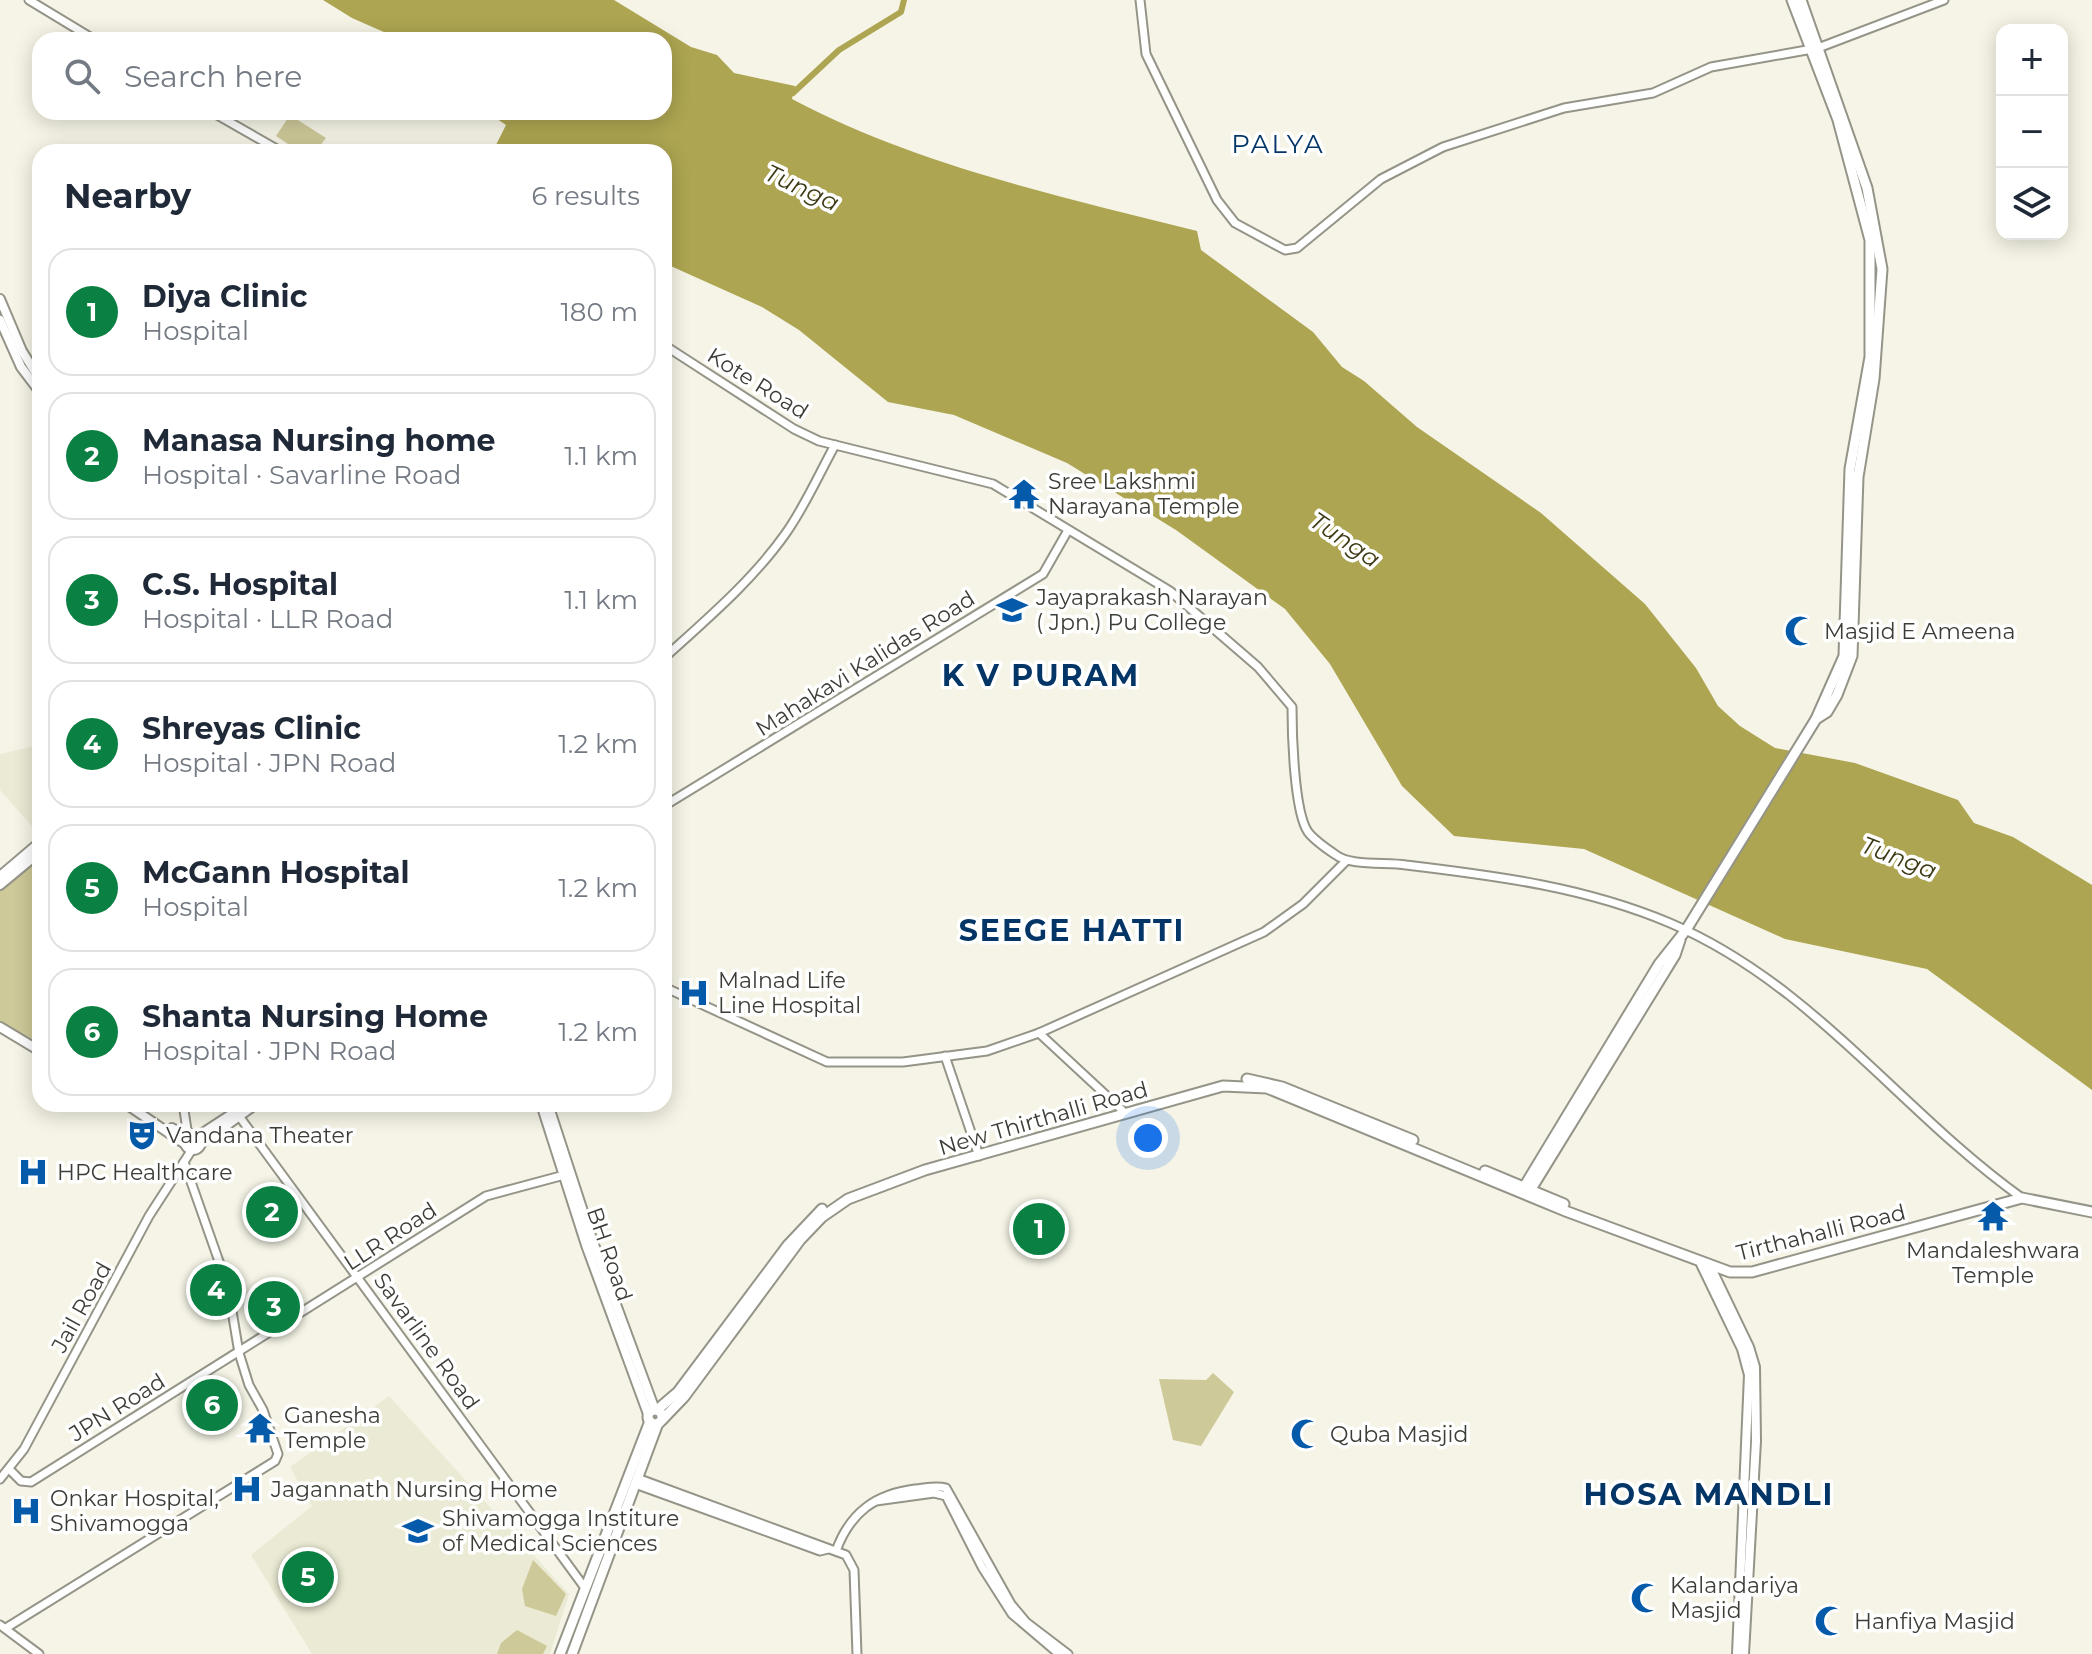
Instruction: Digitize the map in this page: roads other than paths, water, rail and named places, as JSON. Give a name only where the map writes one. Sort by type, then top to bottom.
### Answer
[{"type":"highway","points":[[1526,1190],[1664,957],[1685,931],[1816,719],[1827,712],[1852,656],[1858,477],[1879,329],[1882,269],[1852,138],[1792,0]]},
{"type":"highway","points":[[1801,0],[1815,49]]},
{"type":"highway","points":[[560,1654],[655,1416],[678,1392],[816,1214],[860,1185],[1231,1080],[1255,1079],[1549,1197],[1575,1213]]},
{"type":"highway","name":"New Thirthalli Road","points":[[655,1416],[684,1397],[800,1240],[822,1217],[883,1183],[1223,1086],[1253,1085],[1293,1095],[1526,1190]]},
{"type":"highway","points":[[1510,1181],[1536,1172]]},
{"type":"highway","points":[[1536,1172],[1549,1197]]},
{"type":"highway","name":"Tirthahalli Road","points":[[1526,1190],[1706,1266],[1752,1272],[2022,1198],[2092,1212]]},
{"type":"highway","points":[[572,1654],[636,1481],[655,1416]]},
{"type":"main road","points":[[0,299],[32,367]]},
{"type":"main road","points":[[0,320],[21,367],[32,381]]},
{"type":"main road","points":[[0,876],[32,849]]},
{"type":"main road","points":[[0,885],[32,859]]},
{"type":"main road","points":[[0,1025],[32,1043]]},
{"type":"main road","points":[[139,1112],[198,1149],[200,1140],[237,1112]]},
{"type":"main road","points":[[145,1112],[188,1143],[200,1140],[245,1112]]},
{"type":"main road","name":"BH Road","points":[[544,1112],[655,1416]]},
{"type":"main road","name":"BH Road","points":[[550,1112],[567,1174]]},
{"type":"main road","points":[[1706,1266],[1742,1349],[1749,1375],[1737,1654]]},
{"type":"main road","points":[[1706,1266],[1749,1347],[1755,1367],[1756,1441],[1744,1654]]},
{"type":"street","points":[[29,0],[82,32]]},
{"type":"street","points":[[1140,0],[1146,54],[1217,200],[1235,223],[1285,250],[1297,248],[1381,179],[1443,147],[1564,108],[1653,93],[1711,67],[1815,49],[1944,0]]},
{"type":"street","points":[[226,120],[268,144]]},
{"type":"street","name":"Kote Road","points":[[672,350],[794,429],[835,445],[993,484],[1067,532],[1170,591],[1258,667],[1292,707],[1293,756],[1306,830],[1345,862]]},
{"type":"street","points":[[672,651],[716,611],[787,531],[835,445]]},
{"type":"street","name":"Mahakavi Kalidas Road","points":[[672,801],[1043,574],[1067,532]]},
{"type":"street","points":[[672,991],[827,1062],[903,1062],[987,1051],[1039,1033],[1264,932],[1303,904],[1345,862],[1373,861],[1507,877],[1581,891],[1685,931],[1761,975],[1821,1018],[1974,1162],[2022,1198]]},
{"type":"street","points":[[1039,1033],[1122,1110]]},
{"type":"street","points":[[945,1056],[978,1154]]},
{"type":"street","points":[[184,1112],[188,1143]]},
{"type":"street","name":"Savarline Road","points":[[239,1116],[585,1588]]},
{"type":"street","name":"Jail Road","points":[[0,1479],[9,1469],[132,1253],[149,1216],[184,1162],[188,1143]]},
{"type":"street","points":[[39,1654],[3,1627],[275,1461],[278,1448],[249,1385],[239,1353],[228,1287],[184,1162]]},
{"type":"street","name":"LLR Road","points":[[239,1353],[486,1196],[567,1174]]},
{"type":"street","name":"JPN Road","points":[[9,1469],[21,1481],[31,1482],[239,1353]]},
{"type":"street","points":[[636,1481],[846,1555],[854,1570],[857,1654]]},
{"type":"street","points":[[832,1550],[847,1528],[876,1501],[896,1492],[936,1486],[949,1490],[1011,1604],[1026,1622],[1068,1654]]},
{"type":"street","points":[[876,1501],[934,1493],[946,1496],[1012,1614],[1059,1654]]},
{"type":"water","points":[[323,0],[614,0],[666,32],[384,32],[352,18]]},
{"type":"water","name":"Tunga","points":[[672,35],[691,47],[717,55],[734,73],[795,86],[792,99],[889,143],[990,177],[1197,231],[1201,250],[1313,332],[1342,367],[1364,381],[1417,427],[1541,513],[1645,604],[1696,668],[1718,706],[1740,726],[1775,748],[1855,763],[1958,800],[1974,823],[2013,837],[2092,885],[2092,1090],[1927,969],[1785,939],[1584,849],[1454,836],[1402,786],[1330,664],[1285,609],[1176,530],[1067,463],[954,415],[888,402],[799,330],[762,307],[672,267],[672,144],[496,144],[506,125],[499,120],[672,120]]},
{"type":"waterway","points":[[793,93],[839,50],[901,12],[904,0]]},
{"type":"place","name":"Sree Lakshmi Narayana Temple","points":[[1024,494]]},
{"type":"place","name":"Jayaprakash Narayan ( Jpn.) Pu College","points":[[1012,610]]},
{"type":"place","name":"Masjid E Ameena","points":[[1800,631]]},
{"type":"place","name":"Malnad Life Line Hospital","points":[[694,993]]},
{"type":"place","name":"Vandana Theater","points":[[142,1135]]},
{"type":"place","name":"HPC Healthcare","points":[[33,1172]]},
{"type":"place","name":"Manasa Nursing home","points":[[272,1212]]},
{"type":"place","name":"Mandaleshwara Temple","points":[[1993,1216]]},
{"type":"place","name":"Diya Clinic","points":[[1039,1229]]},
{"type":"place","name":"Shreyas Clinic","points":[[216,1290]]},
{"type":"place","name":"C.S. Hospital","points":[[274,1307]]},
{"type":"place","name":"Shanta Nursing Home","points":[[212,1405]]},
{"type":"place","name":"Ganesha Temple","points":[[260,1428]]},
{"type":"place","name":"Quba Masjid","points":[[1306,1434]]},
{"type":"place","name":"Jagannath Nursing Home","points":[[247,1489]]},
{"type":"place","name":"Onkar Hospital, Shivamogga","points":[[26,1511]]},
{"type":"place","name":"Shivamogga Institure of Medical Sciences","points":[[418,1531]]},
{"type":"place","name":"McGann Hospital","points":[[308,1577]]},
{"type":"place","name":"Kalandariya Masjid","points":[[1646,1598]]},
{"type":"place","name":"Hanfiya Masjid","points":[[1830,1621]]},
{"type":"district","name":"PALYA","points":[[1278,144]]},
{"type":"district","name":"K V PURAM","points":[[1041,676]]},
{"type":"district","name":"SEEGE HATTI","points":[[1072,931]]},
{"type":"district","name":"HOSA MANDLI","points":[[1709,1495]]}]
